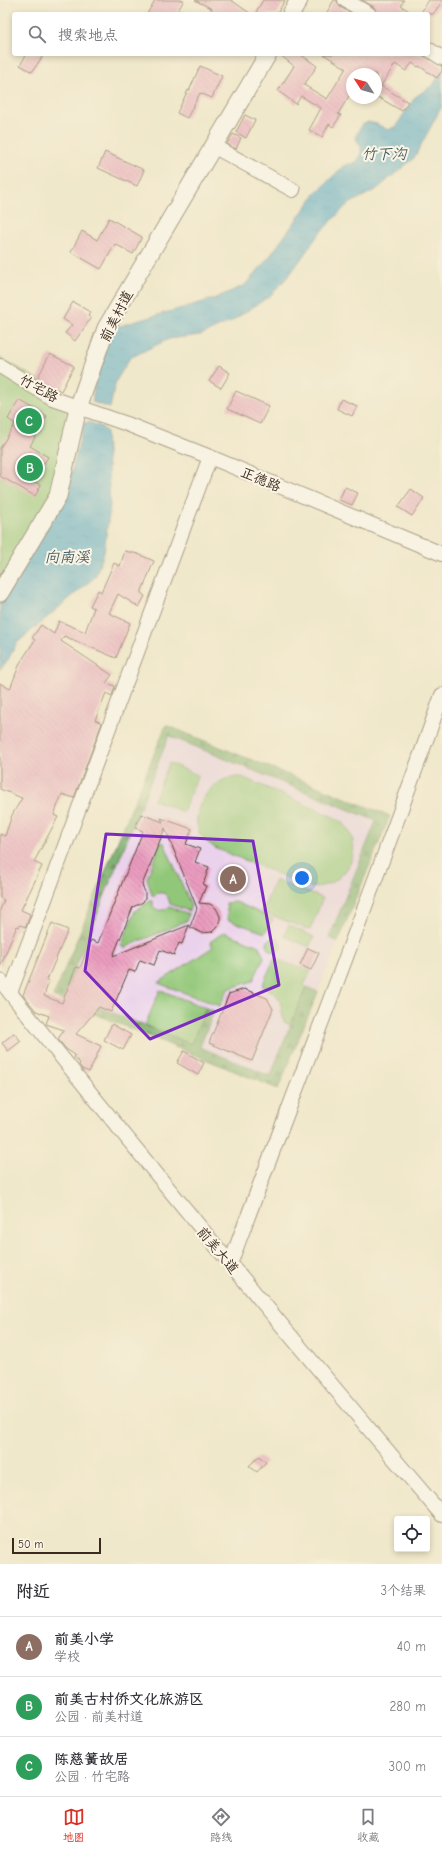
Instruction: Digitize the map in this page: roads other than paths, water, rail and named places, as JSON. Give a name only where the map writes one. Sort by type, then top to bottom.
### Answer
[{"type":"street","points":[[292,12],[299,0]]},
{"type":"street","points":[[345,0],[366,12]]},
{"type":"street","points":[[430,50],[442,58]]},
{"type":"street","name":"前美村道","points":[[0,593],[58,496],[78,408],[106,328],[267,56]]},
{"type":"street","points":[[213,146],[293,190]]},
{"type":"street","name":"竹宅路","points":[[0,366],[52,398],[78,408]]},
{"type":"street","name":"正德路","points":[[78,408],[127,424],[210,457],[442,554]]},
{"type":"street","points":[[10,993],[210,457]]},
{"type":"street","points":[[230,1264],[337,978],[395,830],[442,695]]},
{"type":"street","name":"前美大道","points":[[0,980],[99,1105],[230,1264],[442,1515]]},
{"type":"water","name":"竹下沟","points":[[442,71],[442,106],[414,158],[377,189],[347,205],[318,235],[291,273],[270,296],[232,321],[201,335],[169,339],[130,358],[116,381],[110,408],[92,402],[95,381],[112,328],[213,299],[245,285],[270,256],[315,194],[343,166],[356,162],[361,155],[361,147],[355,137],[362,125],[368,122],[377,124],[388,130],[396,126],[415,97],[433,85]]},
{"type":"water","name":"向南溪","points":[[89,422],[102,427],[106,431],[110,506],[104,553],[95,577],[17,643],[8,660],[0,670],[0,604],[65,498],[84,423]]},
{"type":"place","name":"陈慈簧故居","points":[[29,421]]},
{"type":"place","name":"前美古村侨文化旅游区","points":[[30,468]]},
{"type":"place","name":"前美小学","points":[[233,879]]}]
